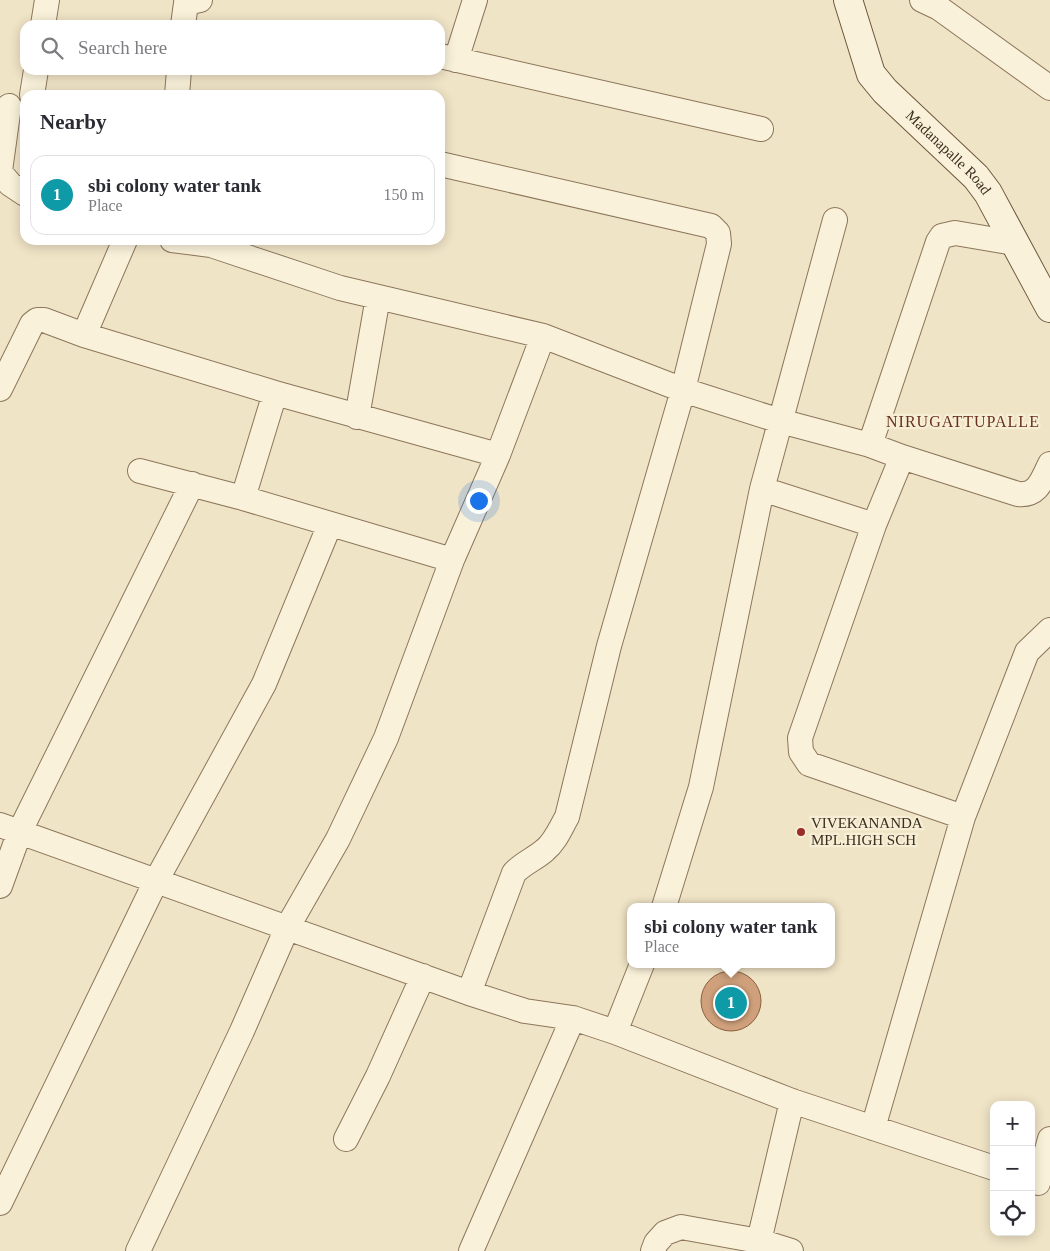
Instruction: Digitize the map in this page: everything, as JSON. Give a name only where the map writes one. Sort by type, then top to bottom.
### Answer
[{"type":"main road","name":"Madanapalle Road","points":[[848,0],[871,74],[886,91],[976,177],[988,193],[1050,308]]},
{"type":"street","points":[[44,20],[47,0]]},
{"type":"street","points":[[184,20],[186,3],[200,0]]},
{"type":"street","points":[[474,0],[448,58],[761,129]]},
{"type":"street","points":[[922,0],[939,8],[1050,88]]},
{"type":"street","points":[[33,90],[35,75]]},
{"type":"street","points":[[177,90],[179,75]]},
{"type":"street","points":[[11,106],[0,171],[10,184],[20,191]]},
{"type":"street","points":[[445,165],[711,226],[718,233],[719,244],[683,390],[610,646],[567,818],[544,851],[522,864],[514,874],[469,993]]},
{"type":"street","points":[[665,903],[701,788],[762,488],[836,220]]},
{"type":"street","points":[[870,444],[938,242],[942,236],[947,233],[955,233],[1014,243]]},
{"type":"street","points":[[84,335],[123,245]]},
{"type":"street","points":[[210,245],[340,288],[543,336],[683,390],[780,421],[870,444],[902,457],[1018,494],[1028,495],[1037,490],[1050,464]]},
{"type":"street","points":[[357,417],[378,296]]},
{"type":"street","points":[[0,389],[32,324],[37,320],[44,320],[84,335],[275,393],[498,455]]},
{"type":"street","points":[[138,1251],[242,1031],[288,928],[338,839],[386,738],[452,560],[498,455],[543,336]]},
{"type":"street","points":[[243,498],[275,393]]},
{"type":"street","points":[[902,457],[874,525],[800,738],[801,752],[809,764],[963,817]]},
{"type":"street","points":[[140,471],[243,498],[452,560]]},
{"type":"street","points":[[0,886],[10,828],[192,484]]},
{"type":"street","points":[[762,488],[874,525]]},
{"type":"street","points":[[0,1203],[156,881],[264,684],[330,524]]},
{"type":"street","points":[[873,1128],[963,817],[1027,652],[1050,630]]},
{"type":"street","points":[[10,828],[469,993],[526,1011],[573,1018],[615,1032],[792,1101],[990,1167]]},
{"type":"street","points":[[615,1032],[640,968]]},
{"type":"street","points":[[346,1139],[378,1076],[424,976]]},
{"type":"street","points":[[471,1251],[573,1018]]},
{"type":"street","points":[[759,1241],[792,1101]]},
{"type":"street","points":[[1040,1183],[1050,1139]]},
{"type":"street","points":[[653,1251],[656,1243],[665,1234],[681,1226],[759,1241],[791,1251]]},
{"type":"building","points":[[725,971],[737,971],[748,976],[756,984],[761,995],[759,1013],[748,1026],[737,1031],[725,1031],[714,1026],[706,1018],[701,1007],[701,995],[706,984],[714,976]]},
{"type":"place","name":"VIVEKANANDA MPL.HIGH SCH","points":[[801,832]]},
{"type":"place","name":"sbi colony water tank","points":[[731,1003]]},
{"type":"district","name":"NIRUGATTUPALLE","points":[[963,421]]}]
